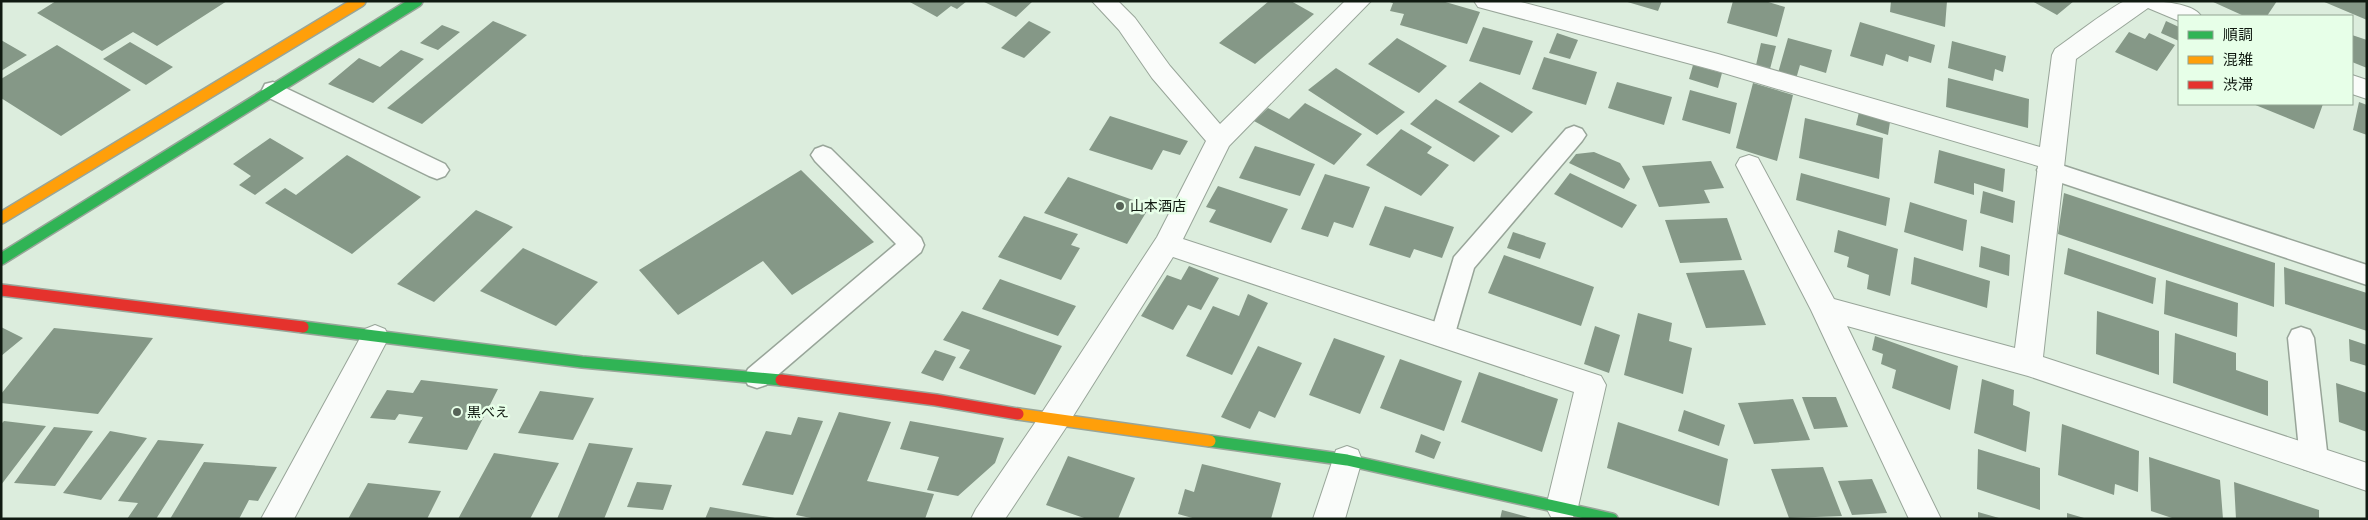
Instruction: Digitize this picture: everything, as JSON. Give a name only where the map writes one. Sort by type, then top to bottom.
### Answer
[{"type":"street","points":[[1,218],[360,1]]},
{"type":"street","points":[[1,259],[417,1]]},
{"type":"street","points":[[1104,1],[1126,24],[1160,72],[1219,140]]},
{"type":"street","points":[[987,519],[1054,420],[1166,244],[1219,140],[1359,1]]},
{"type":"street","points":[[1486,1],[1727,66],[2050,165]]},
{"type":"street","points":[[2028,364],[2064,55],[2141,1]]},
{"type":"street","points":[[2153,1],[2187,15]]},
{"type":"street","points":[[2353,84],[2367,90]]},
{"type":"street","points":[[1749,165],[1824,308],[1925,519]]},
{"type":"street","points":[[1166,244],[1591,385],[1562,507]]},
{"type":"street","points":[[1,290],[582,362],[757,377],[936,400],[1054,420],[1346,460],[1612,519]]},
{"type":"street","points":[[1824,308],[2028,364],[2367,478]]},
{"type":"street","points":[[277,519],[375,337]]},
{"type":"street","points":[[1328,519],[1346,460]]},
{"type":"lane","points":[[273,90],[437,170]]},
{"type":"lane","points":[[1443,336],[1463,264],[1574,135]]},
{"type":"lane","points":[[757,377],[912,245],[822,155]]},
{"type":"lane","points":[[2050,165],[2367,275]]},
{"type":"lane","points":[[2300,338],[2314,460]]},
{"type":"building","points":[[56,1],[227,1],[157,46],[133,32],[102,51],[37,13]]},
{"type":"building","points":[[908,1],[967,1],[957,9],[951,6],[937,17]]},
{"type":"building","points":[[982,1],[1033,1],[1016,17]]},
{"type":"building","points":[[1269,1],[1291,1],[1314,14],[1255,64],[1219,43]]},
{"type":"building","points":[[1387,1],[1442,1],[1480,12],[1467,44],[1400,25],[1404,14],[1390,11],[1393,3]]},
{"type":"building","points":[[1624,1],[1662,1],[1658,11]]},
{"type":"building","points":[[1733,1],[1765,1],[1785,7],[1777,37],[1727,23]]},
{"type":"building","points":[[1891,1],[1947,1],[1945,27],[1890,12]]},
{"type":"building","points":[[2032,1],[2074,1],[2057,15]]},
{"type":"building","points":[[2211,1],[2277,1],[2268,15],[2242,15]]},
{"type":"building","points":[[2322,1],[2367,1],[2367,20]]},
{"type":"building","points":[[493,21],[527,35],[422,124],[387,108]]},
{"type":"building","points":[[1029,21],[1051,32],[1024,58],[1001,48]]},
{"type":"building","points":[[2166,21],[2178,27],[2178,41],[2161,33]]},
{"type":"building","points":[[1860,22],[1935,45],[1931,63],[1909,56],[1908,62],[1886,54],[1883,66],[1850,56]]},
{"type":"building","points":[[442,25],[460,32],[438,50],[420,43]]},
{"type":"building","points":[[1483,27],[1533,41],[1520,75],[1469,61]]},
{"type":"building","points":[[2129,32],[2145,39],[2149,33],[2175,45],[2157,71],[2115,52]]},
{"type":"building","points":[[1557,33],[1578,40],[1570,59],[1549,53]]},
{"type":"building","points":[[2353,35],[2367,40],[2367,68],[2353,62]]},
{"type":"building","points":[[1397,38],[1447,66],[1419,93],[1368,64]]},
{"type":"building","points":[[1788,38],[1832,50],[1826,73],[1800,65],[1796,79],[1778,73]]},
{"type":"building","points":[[1,40],[27,55],[1,71]]},
{"type":"building","points":[[1952,41],[2006,56],[2003,72],[1995,69],[1993,81],[1948,68]]},
{"type":"building","points":[[130,42],[173,67],[146,85],[103,59]]},
{"type":"building","points":[[1761,43],[1776,46],[1770,69],[1756,65]]},
{"type":"building","points":[[57,45],[131,90],[61,136],[1,98],[1,79]]},
{"type":"building","points":[[401,50],[424,59],[373,103],[328,84],[359,58],[380,67]]},
{"type":"building","points":[[1544,57],[1597,72],[1586,105],[1532,89]]},
{"type":"building","points":[[1693,65],[1722,73],[1718,88],[1689,79]]},
{"type":"building","points":[[1336,68],[1405,112],[1377,135],[1308,90]]},
{"type":"building","points":[[1948,78],[2029,99],[2028,128],[1946,107]]},
{"type":"building","points":[[1480,82],[1533,112],[1512,133],[1458,102]]},
{"type":"building","points":[[1617,82],[1672,97],[1664,125],[1608,108]]},
{"type":"building","points":[[1753,83],[1793,95],[1777,161],[1736,148]]},
{"type":"building","points":[[1690,90],[1737,103],[1730,134],[1682,120]]},
{"type":"building","points":[[1436,99],[1500,136],[1474,162],[1410,124]]},
{"type":"building","points":[[2359,102],[2367,105],[2367,135],[2353,130]]},
{"type":"building","points":[[1305,103],[1362,134],[1334,165],[1254,121],[1268,108],[1289,119]]},
{"type":"building","points":[[2255,105],[2323,105],[2314,129]]},
{"type":"building","points":[[1859,112],[1890,122],[1888,135],[1856,125]]},
{"type":"building","points":[[1110,116],[1188,141],[1180,155],[1163,150],[1152,170],[1089,150]]},
{"type":"building","points":[[1805,118],[1883,138],[1879,179],[1799,158]]},
{"type":"building","points":[[1401,129],[1432,147],[1427,153],[1449,165],[1421,196],[1366,165]]},
{"type":"building","points":[[270,138],[304,158],[255,195],[239,185],[251,176],[233,164]]},
{"type":"building","points":[[1255,146],[1315,164],[1300,196],[1239,178]]},
{"type":"building","points":[[1939,150],[2005,169],[2003,192],[1974,183],[1974,195],[1934,183]]},
{"type":"building","points":[[1594,152],[1620,163],[1630,179],[1624,189],[1569,163],[1576,154]]},
{"type":"building","points":[[347,155],[421,197],[352,254],[265,203],[285,188],[296,195]]},
{"type":"building","points":[[1711,161],[1724,188],[1704,190],[1710,203],[1659,207],[1642,166]]},
{"type":"building","points":[[801,170],[874,242],[792,295],[763,261],[678,315],[639,270]]},
{"type":"building","points":[[1570,173],[1637,205],[1622,228],[1554,194]]},
{"type":"building","points":[[1801,173],[1890,198],[1886,226],[1796,200]]},
{"type":"building","points":[[1325,174],[1370,187],[1353,228],[1334,222],[1328,237],[1301,229]]},
{"type":"building","points":[[1068,177],[1150,206],[1127,244],[1044,213]]},
{"type":"building","points":[[1218,186],[1288,209],[1271,243],[1209,222],[1216,210],[1206,207]]},
{"type":"building","points":[[1983,191],[2015,201],[2013,223],[1980,213]]},
{"type":"building","points":[[2064,193],[2275,263],[2274,307],[2058,234]]},
{"type":"building","points":[[1910,202],[1967,220],[1963,251],[1904,232]]},
{"type":"building","points":[[1385,206],[1454,227],[1442,258],[1414,249],[1410,258],[1369,245]]},
{"type":"building","points":[[476,210],[513,227],[434,302],[397,284]]},
{"type":"building","points":[[1024,216],[1078,234],[1071,245],[1080,248],[1061,280],[998,257]]},
{"type":"building","points":[[1727,218],[1742,260],[1680,263],[1665,220]]},
{"type":"building","points":[[1838,230],[1898,249],[1890,296],[1867,289],[1869,275],[1847,267],[1849,257],[1834,252]]},
{"type":"building","points":[[1513,232],[1546,243],[1540,259],[1507,248]]},
{"type":"building","points":[[1981,246],[2010,255],[2009,276],[1979,267]]},
{"type":"building","points":[[523,248],[598,282],[556,326],[480,291]]},
{"type":"building","points":[[2068,248],[2156,278],[2153,304],[2064,274]]},
{"type":"building","points":[[1504,255],[1594,287],[1581,326],[1488,293]]},
{"type":"building","points":[[1914,257],[1990,281],[1987,308],[1911,284]]},
{"type":"building","points":[[1189,266],[1219,278],[1201,310],[1188,305],[1173,330],[1141,316],[1167,275],[1181,280]]},
{"type":"building","points":[[2284,267],[2367,293],[2367,331],[2285,304]]},
{"type":"building","points":[[1744,270],[1766,325],[1706,328],[1686,273]]},
{"type":"building","points":[[1000,279],[1076,306],[1058,336],[982,309]]},
{"type":"building","points":[[2166,280],[2238,303],[2237,337],[2164,314]]},
{"type":"building","points":[[1248,294],[1268,303],[1232,375],[1186,356],[1213,306],[1239,316]]},
{"type":"building","points":[[962,311],[1062,346],[1035,395],[959,368],[970,350],[943,340]]},
{"type":"building","points":[[2097,311],[2159,331],[2159,375],[2096,354]]},
{"type":"building","points":[[1638,313],[1672,323],[1669,341],[1692,348],[1683,394],[1624,375]]},
{"type":"building","points":[[1595,326],[1620,335],[1609,373],[1584,364]]},
{"type":"building","points":[[1,327],[23,338],[1,356]]},
{"type":"building","points":[[54,328],[153,338],[98,414],[1,403],[1,394]]},
{"type":"building","points":[[2175,333],[2236,353],[2236,370],[2268,381],[2268,416],[2173,383]]},
{"type":"building","points":[[1875,336],[1958,366],[1950,410],[1892,388],[1896,370],[1881,364],[1883,354],[1872,350]]},
{"type":"building","points":[[1334,338],[1385,356],[1360,414],[1309,395]]},
{"type":"building","points":[[2349,339],[2367,345],[2367,366],[2350,361]]},
{"type":"building","points":[[1258,346],[1302,363],[1275,418],[1259,411],[1250,429],[1221,417]]},
{"type":"building","points":[[935,350],[956,357],[943,381],[921,373]]},
{"type":"building","points":[[1400,359],[1462,381],[1444,431],[1380,408]]},
{"type":"building","points":[[1479,372],[1558,399],[1542,452],[1461,422]]},
{"type":"building","points":[[1982,379],[2014,390],[2013,405],[2030,412],[2026,452],[1974,433]]},
{"type":"building","points":[[421,380],[498,389],[467,450],[408,443],[423,417],[399,414],[395,420],[370,418],[387,390],[413,393]]},
{"type":"building","points":[[2336,383],[2367,393],[2367,432],[2339,422]]},
{"type":"building","points":[[540,391],[594,398],[573,440],[518,433]]},
{"type":"building","points":[[1802,397],[1836,397],[1848,427],[1814,429]]},
{"type":"building","points":[[1793,399],[1810,440],[1754,444],[1738,403]]},
{"type":"building","points":[[1684,410],[1725,425],[1719,446],[1678,431]]},
{"type":"building","points":[[839,412],[891,422],[867,481],[934,494],[925,519],[816,519],[796,515]]},
{"type":"building","points":[[798,417],[823,421],[793,495],[742,485],[766,431],[791,435]]},
{"type":"building","points":[[4,421],[46,426],[1,485],[1,424]]},
{"type":"building","points":[[910,421],[1004,438],[995,463],[958,496],[927,490],[939,457],[900,449]]},
{"type":"building","points":[[1618,422],[1728,459],[1719,506],[1607,468]]},
{"type":"building","points":[[2062,424],[2139,451],[2138,492],[2115,484],[2114,495],[2058,475]]},
{"type":"building","points":[[54,427],[93,431],[55,486],[14,483]]},
{"type":"building","points":[[110,431],[147,438],[101,500],[63,493]]},
{"type":"building","points":[[1421,434],[1441,442],[1434,459],[1415,452]]},
{"type":"building","points":[[158,440],[204,444],[156,519],[127,519],[138,503],[118,501]]},
{"type":"building","points":[[589,443],[633,448],[604,519],[557,519]]},
{"type":"building","points":[[1978,449],[2040,468],[2040,510],[1977,489]]},
{"type":"building","points":[[494,453],[559,463],[530,519],[458,519]]},
{"type":"building","points":[[1068,456],[1135,478],[1118,519],[1087,519],[1046,505]]},
{"type":"building","points":[[2149,457],[2220,480],[2223,519],[2175,519],[2151,511]]},
{"type":"building","points":[[204,462],[277,467],[258,501],[249,500],[239,519],[170,519]]},
{"type":"building","points":[[1202,464],[1281,483],[1271,519],[1196,519],[1178,514],[1185,489],[1194,492]]},
{"type":"building","points":[[1823,467],[1842,516],[1789,518],[1771,469]]},
{"type":"building","points":[[1872,479],[1887,513],[1852,515],[1838,481]]},
{"type":"building","points":[[637,482],[672,485],[663,510],[627,507]]},
{"type":"building","points":[[2234,482],[2319,510],[2319,519],[2236,519]]},
{"type":"building","points":[[368,483],[441,491],[427,519],[348,519]]},
{"type":"building","points":[[710,507],[775,518],[775,519],[705,519]]},
{"type":"building","points":[[1502,510],[1531,518],[1531,519],[1500,519]]},
{"type":"building","points":[[1978,512],[1999,518],[1999,519],[1978,519]]},
{"type":"building","points":[[2067,513],[2084,518],[2084,519],[2067,519]]},
{"type":"traffic: fast","points":[[1,259],[417,1]]},
{"type":"traffic: fast","points":[[303,327],[582,362],[781,380]]},
{"type":"traffic: fast","points":[[1210,441],[1347,460],[1612,519]]},
{"type":"traffic: slow","points":[[1,218],[360,1]]},
{"type":"traffic: slow","points":[[1018,414],[1210,441]]},
{"type":"traffic: jam","points":[[1,290],[303,327]]},
{"type":"traffic: jam","points":[[781,380],[936,400],[1018,414]]},
{"type":"place","name":"山本酒店","points":[[1120,206]]},
{"type":"place","name":"黒べえ","points":[[457,412]]}]
